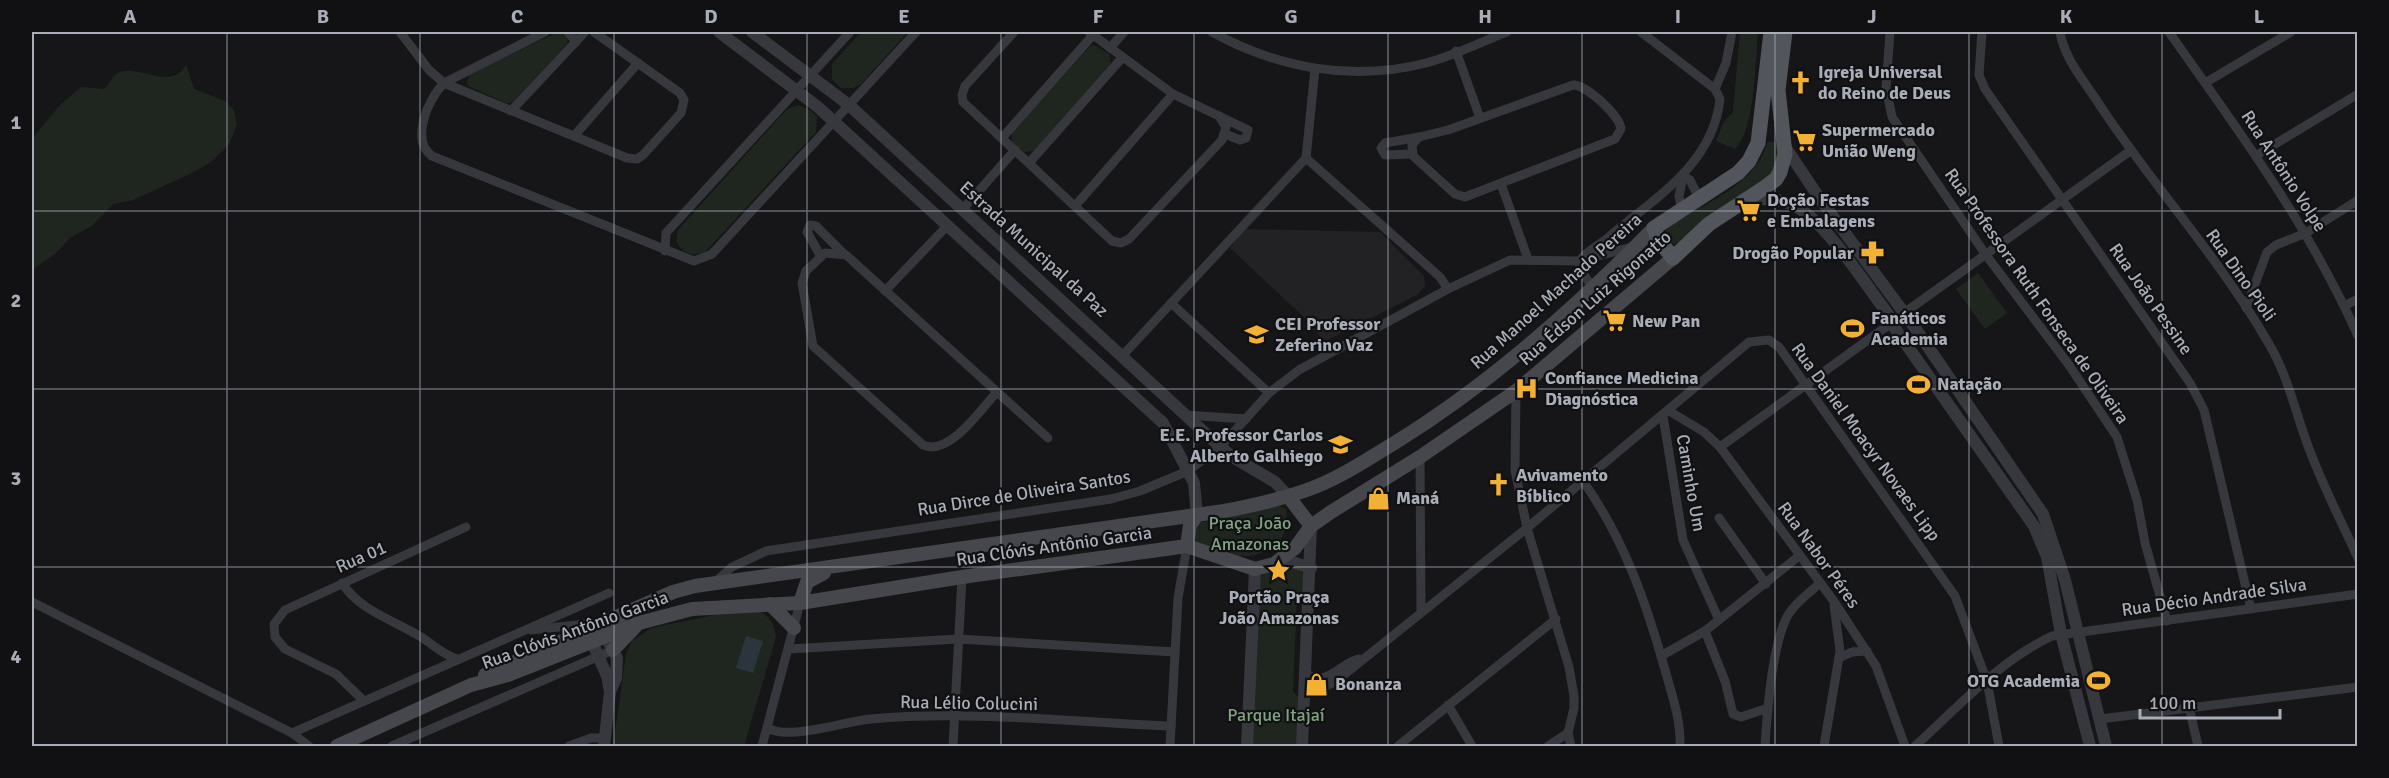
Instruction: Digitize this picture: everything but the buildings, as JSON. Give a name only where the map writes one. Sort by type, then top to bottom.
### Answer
[{"type":"main road","name":"Rua Manoel Machado Pereira","points":[[1197,515],[1288,496],[1341,475],[1429,422],[1503,368],[1593,288],[1654,228],[1682,212],[1738,173],[1749,161],[1758,142],[1771,32]]},
{"type":"main road","name":"Rua Édson Luiz Rigonatto","points":[[1311,526],[1503,401],[1709,224],[1776,179],[1784,162],[1784,145],[1778,106],[1785,32]]},
{"type":"main road","points":[[1758,142],[1776,137],[1784,145]]},
{"type":"main road","points":[[1654,228],[1658,239],[1672,258]]},
{"type":"main road","points":[[1255,569],[1274,564],[1295,548],[1311,526],[1288,496]]},
{"type":"main road","points":[[1187,546],[1190,525],[1197,515]]},
{"type":"main road","name":"Rua Clóvis Antônio Garcia","points":[[471,685],[508,675],[598,632],[673,592],[715,582],[837,568],[1197,515]]},
{"type":"main road","name":"Rua Clóvis Antônio Garcia","points":[[471,685],[482,676],[578,633],[598,632],[692,609],[800,603],[962,577],[1187,546],[1255,569]]},
{"type":"main road","points":[[800,603],[807,582],[837,568]]},
{"type":"main road","points":[[770,604],[794,628]]},
{"type":"main road","points":[[613,650],[639,622]]},
{"type":"main road","points":[[337,747],[471,685]]},
{"type":"street","points":[[400,32],[429,70],[444,83],[627,158],[637,159],[681,113],[684,104],[680,93],[594,32]]},
{"type":"street","points":[[545,32],[444,83],[438,89],[420,135],[422,145],[432,156],[694,261],[712,254],[916,32]]},
{"type":"street","points":[[568,32],[576,42]]},
{"type":"street","points":[[511,111],[585,32]]},
{"type":"street","points":[[719,32],[797,90],[835,122],[1163,423],[1196,489],[1197,515]]},
{"type":"street","name":"Estrada Municipal da Paz","points":[[752,32],[849,105],[1231,456],[1275,482],[1288,496]]},
{"type":"street","points":[[665,251],[666,233],[850,32]]},
{"type":"street","points":[[1014,32],[962,92],[963,102],[1112,241],[1118,243],[1127,241],[1225,134],[1225,122],[1220,116]]},
{"type":"street","points":[[1110,48],[1124,32]]},
{"type":"street","points":[[1212,32],[1263,55],[1315,69],[1348,72],[1396,69],[1428,63],[1507,32]]},
{"type":"street","points":[[1641,32],[1714,89],[1726,63],[1732,32]]},
{"type":"street","name":"Rua Professora Ruth Fonseca de Oliveira","points":[[1890,32],[1886,88],[1892,117],[1986,255],[2068,365],[2117,437],[2137,500],[2145,543],[2167,621]]},
{"type":"street","name":"Rua João Pessine","points":[[1982,32],[1978,64],[1979,75],[1985,89],[2185,376],[2204,410],[2251,609]]},
{"type":"street","name":"Rua Dino Pioli","points":[[2060,32],[2070,59],[2130,151],[2246,308],[2280,363],[2308,447],[2358,558]]},
{"type":"street","name":"Rua Antônio Volpe","points":[[2169,32],[2258,155],[2306,232],[2358,336]]},
{"type":"street","points":[[2205,83],[2292,32]]},
{"type":"street","points":[[1002,138],[1091,33],[1173,94],[1248,130],[1246,138],[1240,140],[1225,134]]},
{"type":"street","points":[[1456,51],[1480,118]]},
{"type":"street","points":[[1029,163],[1122,58]]},
{"type":"street","points":[[574,136],[638,63]]},
{"type":"street","points":[[1110,372],[1123,355],[1306,158],[1315,69]]},
{"type":"street","points":[[1412,153],[1385,155],[1381,148],[1385,142],[1419,137],[1577,85],[1587,90],[1619,121],[1620,133],[1612,141],[1468,196],[1458,196],[1415,159],[1412,153],[1413,145],[1419,137]]},
{"type":"street","name":"Rua Manoel Machado Pereira","points":[[1579,261],[1683,176],[1709,139],[1716,124],[1720,99],[1714,89]]},
{"type":"street","points":[[1075,206],[1173,94]]},
{"type":"street","points":[[2258,155],[2358,94]]},
{"type":"street","points":[[1784,145],[2043,514],[2059,557],[2075,631],[2106,747]]},
{"type":"street","points":[[885,291],[1015,150]]},
{"type":"street","points":[[1904,313],[2130,151]]},
{"type":"street","points":[[1306,158],[1440,277],[1448,289]]},
{"type":"street","points":[[1682,212],[1679,196],[1683,176],[1690,180],[1700,200]]},
{"type":"street","points":[[1501,184],[1528,259]]},
{"type":"street","points":[[1743,200],[1772,198],[1797,207],[1833,241],[2034,525],[2047,557],[2061,634],[2090,747]]},
{"type":"street","points":[[2246,308],[2267,252],[2276,245],[2306,232],[2358,200]]},
{"type":"street","points":[[820,255],[807,232],[810,225],[816,226],[1048,438]]},
{"type":"street","points":[[1833,241],[1844,232]]},
{"type":"street","name":"Rua Dirce de Oliveira Santos","points":[[715,582],[732,567],[766,551],[1111,499],[1140,491],[1188,471],[1221,446],[1269,393],[1317,358],[1448,289],[1510,260],[1579,261],[1637,246]]},
{"type":"street","points":[[846,255],[829,252],[820,255],[806,271],[802,283],[813,346],[923,445],[937,448],[948,444],[997,392]]},
{"type":"street","points":[[1579,261],[1580,269],[1593,288]]},
{"type":"street","points":[[2344,306],[2358,299]]},
{"type":"street","points":[[1171,303],[1269,393]]},
{"type":"street","points":[[1720,447],[1806,387],[1890,322],[1894,309],[1904,313]]},
{"type":"street","name":"Rua Daniel Moacyr Novaes Lipp","points":[[1306,695],[1335,682],[1666,414],[1749,342],[1758,339],[1769,340],[1779,347],[1955,596],[1987,681],[1999,747]]},
{"type":"street","points":[[1516,391],[1515,470],[1527,528],[1556,619],[1574,696],[1574,708],[1568,733],[1571,747]]},
{"type":"street","points":[[1503,401],[1516,419]]},
{"type":"street","points":[[1185,414],[1246,419]]},
{"type":"street","name":"Rua Nabor Péres","points":[[1666,414],[1704,432],[1720,447],[1833,600],[1867,651],[1883,681],[1905,747]]},
{"type":"street","name":"Caminho Um","points":[[1666,414],[1683,540],[1719,620]]},
{"type":"street","points":[[1414,461],[1419,475],[1421,611]]},
{"type":"street","points":[[1583,480],[1606,514],[1625,550],[1639,585],[1678,720],[1680,747]]},
{"type":"street","points":[[1719,518],[1766,584]]},
{"type":"street","points":[[1302,747],[1306,695],[1311,526]]},
{"type":"street","name":"Rua 01","points":[[364,701],[336,674],[285,649],[275,637],[274,624],[285,609],[466,527]]},
{"type":"street","points":[[1170,747],[1181,571],[1187,546]]},
{"type":"street","points":[[1661,656],[1705,631],[1799,556]]},
{"type":"street","points":[[1274,564],[1292,562],[1311,568]]},
{"type":"street","points":[[1247,747],[1255,569]]},
{"type":"street","points":[[953,747],[962,577]]},
{"type":"street","points":[[342,584],[360,603],[422,637],[444,654],[457,659]]},
{"type":"street","points":[[1765,747],[1768,708],[1785,620],[1794,608],[1820,584]]},
{"type":"street","points":[[292,733],[609,593]]},
{"type":"street","name":"Rua Décio Andrade Silva","points":[[2061,634],[2358,594]]},
{"type":"street","points":[[1824,747],[1840,641],[1833,600]]},
{"type":"street","points":[[32,602],[292,733],[309,747]]},
{"type":"street","points":[[762,747],[800,603]]},
{"type":"street","points":[[1398,747],[1556,619]]},
{"type":"street","points":[[503,638],[540,628],[598,632],[613,650],[617,658],[616,678],[610,692],[604,742],[591,738],[569,747]]},
{"type":"street","points":[[1705,631],[1725,681],[1733,714],[1741,717],[1768,708]]},
{"type":"street","points":[[598,632],[599,656],[610,692]]},
{"type":"street","points":[[1915,747],[1987,681],[2043,640],[2061,634]]},
{"type":"street","points":[[789,649],[958,639],[1175,652]]},
{"type":"street","points":[[392,747],[453,718],[613,650]]},
{"type":"street","points":[[1839,657],[1852,652],[1867,651]]},
{"type":"street","name":"Rua Daniel Moacyr Novaes Lipp","points":[[1306,674],[1321,679],[1328,678],[1344,665],[1364,658]]},
{"type":"street","points":[[2100,719],[2358,687]]},
{"type":"street","points":[[1448,705],[1472,747]]},
{"type":"street","points":[[2189,707],[2198,747]]},
{"type":"street","name":"Rua Lélio Colucini","points":[[768,728],[782,733],[870,719],[954,717],[1171,726]]},
{"type":"street","points":[[1548,747],[1568,733]]},
{"type":"shaded area","points":[[1245,229],[1380,232],[1424,276],[1425,286],[1417,295],[1324,342],[1307,320],[1230,248]]},
{"type":"shaded area","points":[[746,636],[763,641],[753,673],[736,668]]},
{"type":"green space","points":[[558,32],[564,33],[568,38],[567,44],[513,102],[506,103],[468,86],[467,81],[470,74]]},
{"type":"green space","points":[[861,32],[908,32],[861,84],[853,88],[841,88],[832,79],[832,64]]},
{"type":"green space","points":[[1740,32],[1758,32],[1751,110],[1742,139],[1735,149],[1716,141],[1723,123],[1733,112]]},
{"type":"green space","points":[[1094,45],[1109,54],[1111,64],[1034,151],[1024,152],[1012,142],[1012,133],[1089,47]]},
{"type":"green space","points":[[186,64],[194,89],[225,101],[234,110],[237,125],[229,144],[211,162],[192,173],[133,200],[113,204],[92,226],[71,237],[55,254],[32,270],[32,139],[60,105],[81,87],[104,89],[115,75],[128,71],[165,77],[173,76],[180,72]]},
{"type":"green space","points":[[799,105],[817,117],[816,132],[706,251],[693,254],[682,249],[676,241],[678,230],[787,109]]},
{"type":"green space","points":[[1773,141],[1779,144],[1779,166],[1766,183],[1687,238],[1675,244],[1668,243],[1663,236],[1668,226],[1711,202],[1740,182],[1761,158],[1767,143]]},
{"type":"green space","points":[[1978,273],[2007,313],[1985,329],[1956,289]]},
{"type":"green space","name":"Praça João Amazonas","points":[[1276,504],[1286,509],[1286,528],[1277,543],[1267,550],[1247,556],[1237,556],[1194,541],[1194,527],[1198,523]]},
{"type":"green space","name":"Parque Itajaí","points":[[1286,567],[1297,568],[1305,576],[1305,592],[1297,597],[1293,691],[1300,699],[1298,746],[1252,746],[1260,578],[1264,574]]},
{"type":"green space","points":[[749,608],[760,611],[768,617],[776,637],[744,746],[613,746],[626,654],[632,641],[651,628]]},
{"type":"place","name":"Igreja Universal do Reino de Deus","points":[[1800,82]]},
{"type":"place","name":"Supermercado União Weng","points":[[1804,140]]},
{"type":"place","name":"Doção Festas e Embalagens","points":[[1749,210]]},
{"type":"place","name":"Drogão Popular","points":[[1872,253]]},
{"type":"place","name":"New Pan","points":[[1614,321]]},
{"type":"place","name":"Fanáticos Academia","points":[[1853,328]]},
{"type":"place","name":"CEI Professor Zeferino Vaz","points":[[1257,334]]},
{"type":"place","name":"Natação","points":[[1919,384]]},
{"type":"place","name":"Confiance Medicina Diagnóstica","points":[[1527,388]]},
{"type":"place","name":"E.E. Professor Carlos Alberto Galhiego","points":[[1341,445]]},
{"type":"place","name":"Avivamento Bíblico","points":[[1498,485]]},
{"type":"place","name":"Maná","points":[[1378,498]]},
{"type":"place","name":"Portão Praça João Amazonas","points":[[1279,571]]},
{"type":"place","name":"OTG Academia","points":[[2098,681]]},
{"type":"place","name":"Bonanza","points":[[1317,684]]}]
